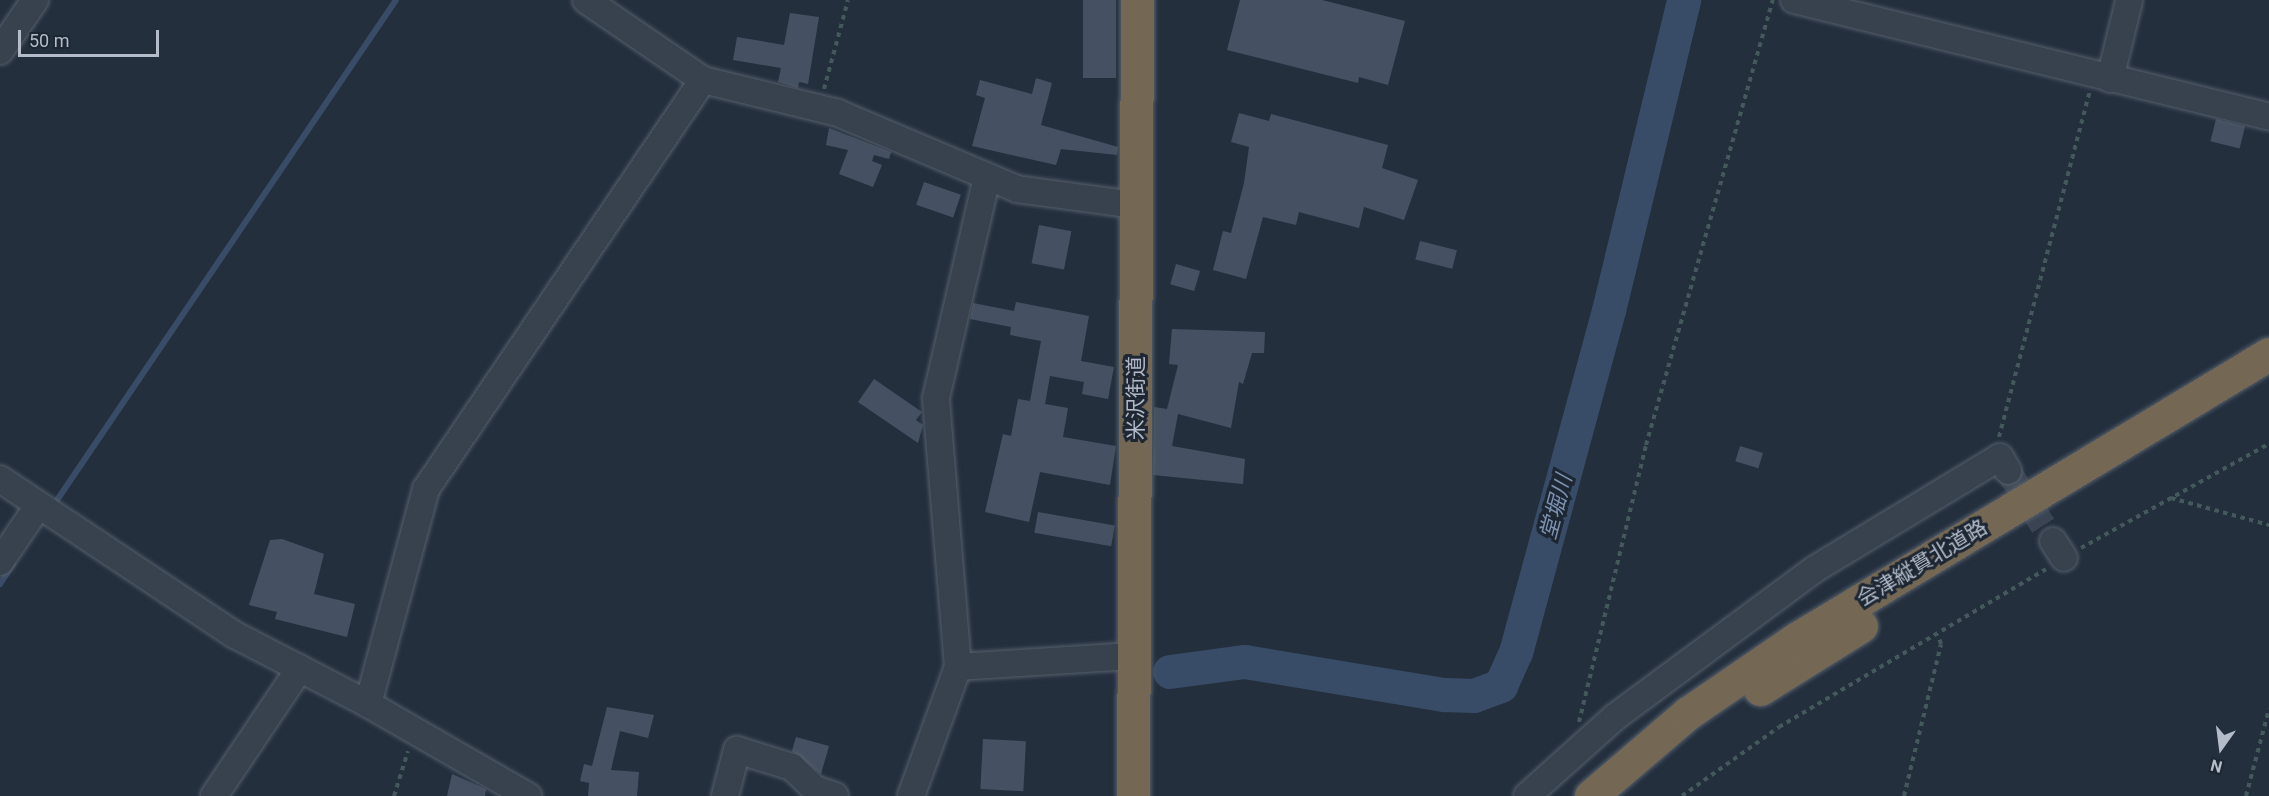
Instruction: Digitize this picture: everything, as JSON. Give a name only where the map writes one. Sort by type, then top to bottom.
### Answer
[{"type":"highway","name":"米沢街道","points":[[1133,796],[1137,0]]},
{"type":"highway","name":"会津縦貫北道路","points":[[1591,796],[1688,714],[1796,639],[2269,354]]},
{"type":"highway","name":"会津縦貫北道路","points":[[1623,796],[1719,718],[1813,655],[2269,381]]},
{"type":"street","points":[[0,51],[35,0]]},
{"type":"street","points":[[586,0],[703,80],[820,107],[1017,189],[1136,205]]},
{"type":"street","points":[[1794,0],[2269,117]]},
{"type":"street","points":[[2102,77],[2128,1]]},
{"type":"street","points":[[368,704],[426,489],[703,80]]},
{"type":"street","points":[[911,796],[958,667],[936,398],[986,182]]},
{"type":"street","points":[[1527,796],[1585,742],[1688,660],[1815,569],[2004,464]]},
{"type":"street","points":[[0,480],[235,635],[368,704],[528,796]]},
{"type":"street","points":[[0,562],[38,506]]},
{"type":"street","points":[[958,667],[1135,656]]},
{"type":"street","points":[[214,796],[300,668]]},
{"type":"street","points":[[725,796],[737,750],[792,767],[815,789],[835,796]]},
{"type":"path","points":[[820,107],[848,0]]},
{"type":"path","points":[[1585,742],[1579,712],[1646,445],[1773,0]]},
{"type":"path","points":[[2004,464],[1997,444],[2102,77]]},
{"type":"path","points":[[1682,796],[1779,727],[1938,635],[2058,550],[2171,498],[2269,444]]},
{"type":"path","points":[[2171,498],[2269,525]]},
{"type":"path","points":[[1905,796],[1941,644],[1938,635]]},
{"type":"path","points":[[2246,796],[2269,709]]},
{"type":"path","points":[[394,796],[416,731]]},
{"type":"building","points":[[1083,0],[1116,0],[1116,78],[1083,78]]},
{"type":"building","points":[[1240,0],[1322,0],[1405,21],[1388,85],[1359,77],[1358,83],[1227,50]]},
{"type":"building","points":[[790,13],[819,17],[808,84],[799,82],[798,88],[778,82],[781,68],[733,60],[737,37],[784,45]]},
{"type":"building","points":[[1036,78],[1052,83],[1041,125],[1118,147],[1117,155],[1061,149],[1056,165],[972,146],[985,98],[976,95],[980,80],[1032,94]]},
{"type":"building","points":[[1239,113],[1269,121],[1271,114],[1388,145],[1382,168],[1418,180],[1404,220],[1364,207],[1359,228],[1299,212],[1296,225],[1263,217],[1246,279],[1213,270],[1223,231],[1231,233],[1244,183],[1249,147],[1231,142]]},
{"type":"building","points":[[2216,119],[2245,126],[2240,149],[2210,141]]},
{"type":"building","points":[[829,128],[891,152],[889,159],[874,155],[872,161],[882,165],[873,187],[839,174],[848,150],[826,145]]},
{"type":"building","points":[[924,182],[961,195],[953,217],[916,205]]},
{"type":"building","points":[[1039,225],[1071,231],[1064,270],[1032,263]]},
{"type":"building","points":[[1420,241],[1457,250],[1452,269],[1415,259]]},
{"type":"building","points":[[1176,264],[1200,271],[1194,291],[1170,284]]},
{"type":"building","points":[[1016,302],[1089,316],[1081,361],[1114,367],[1108,399],[1082,394],[1084,382],[1050,376],[1045,404],[1068,408],[1063,437],[1116,446],[1110,485],[1040,472],[1029,522],[985,512],[1003,434],[1011,436],[1018,399],[1030,401],[1041,341],[1010,335],[1011,327],[970,319],[973,303],[1014,311]]},
{"type":"building","points":[[1172,329],[1265,332],[1264,353],[1252,353],[1243,384],[1239,382],[1231,428],[1178,414],[1172,446],[1245,459],[1243,484],[1153,475],[1154,407],[1167,409],[1178,365],[1169,364]]},
{"type":"building","points":[[874,379],[922,412],[916,420],[923,425],[918,443],[858,402]]},
{"type":"building","points":[[1740,446],[1763,453],[1758,468],[1735,461]]},
{"type":"building","points":[[1038,512],[1115,526],[1111,546],[1034,533]]},
{"type":"building","points":[[282,539],[324,554],[314,594],[355,604],[347,637],[275,619],[277,612],[249,605],[270,540]]},
{"type":"building","points":[[607,707],[654,715],[648,738],[620,731],[611,770],[639,772],[637,796],[588,796],[589,783],[580,781],[584,764],[592,766]]},
{"type":"building","points":[[796,737],[829,746],[821,774],[792,751]]},
{"type":"building","points":[[983,739],[1026,741],[1023,791],[980,789]]},
{"type":"building","points":[[452,774],[486,789],[485,796],[447,796]]},
{"type":"waterway","points":[[53,506],[396,0]]},
{"type":"waterway","name":"堂堀川","points":[[1170,672],[1245,662],[1445,695],[1474,696],[1501,686],[1516,653],[1609,311],[1684,0]]},
{"type":"waterway","points":[[0,584],[13,564]]},
{"type":"tunnel","points":[[2008,471],[2053,541]]}]
